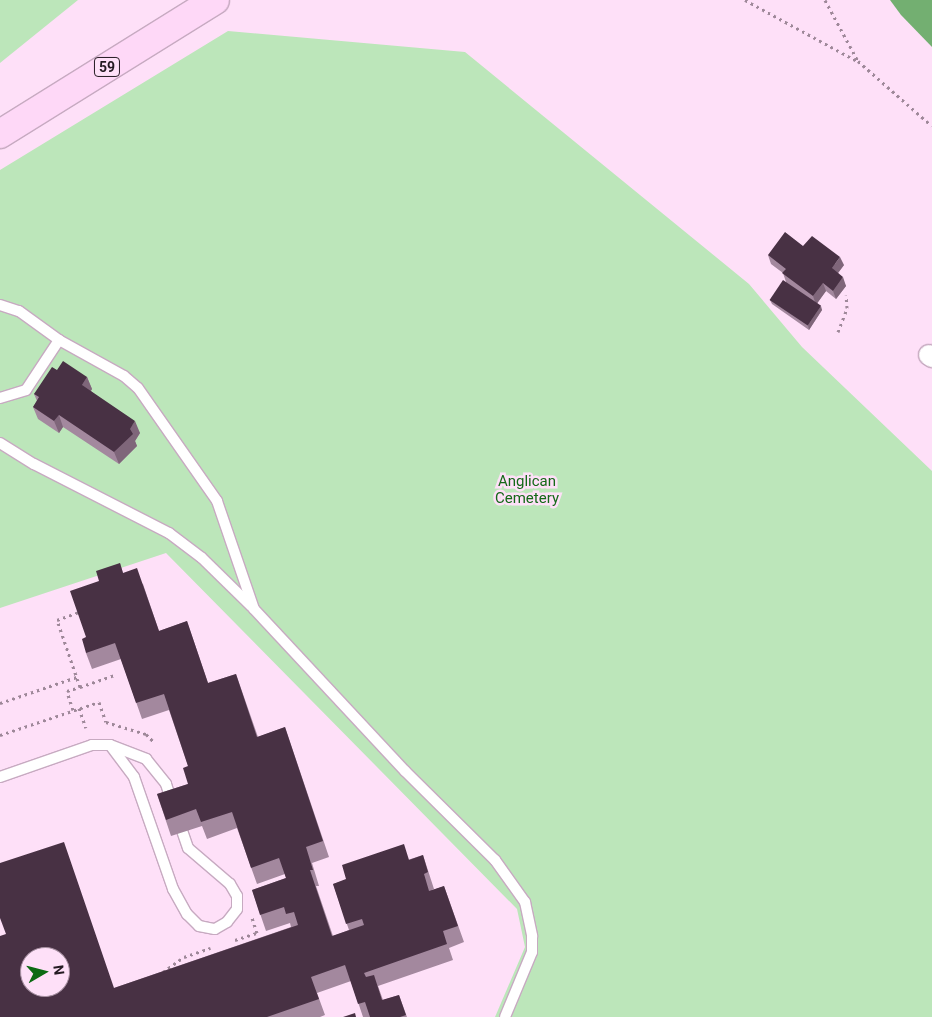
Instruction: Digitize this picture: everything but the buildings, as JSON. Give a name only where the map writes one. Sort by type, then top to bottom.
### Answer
[{"type":"main road","name":"59","points":[[0,134],[214,0]]},
{"type":"lane","points":[[0,305],[19,311],[59,340],[124,376],[152,406],[217,501],[254,609]]},
{"type":"lane","points":[[0,398],[26,390],[59,340]]},
{"type":"lane","points":[[0,443],[34,464],[169,533],[202,558],[254,609],[399,764],[495,860],[525,902],[532,936],[532,952],[505,1017]]},
{"type":"lane","points":[[0,776],[92,745],[110,746],[146,758],[166,784],[188,848],[233,890],[237,910],[227,922],[215,930],[199,926],[187,914],[173,889],[134,777],[110,746]]},
{"type":"path","points":[[745,0],[858,61],[932,126]]},
{"type":"path","points":[[825,0],[858,61]]},
{"type":"path","points":[[838,332],[847,308],[846,295]]},
{"type":"path","points":[[79,612],[57,620],[80,687]]},
{"type":"path","points":[[73,710],[67,692],[115,675]]},
{"type":"path","points":[[0,703],[77,677]]},
{"type":"green space","points":[[0,0],[78,0],[0,63]]},
{"type":"green space","name":"Anglican Cemetery","points":[[228,31],[465,52],[749,284],[802,347],[932,471],[932,1017],[495,1017],[525,947],[517,909],[166,553],[0,608],[0,170]]},
{"type":"shaded area","points":[[890,0],[932,0],[932,47],[901,15]]}]
